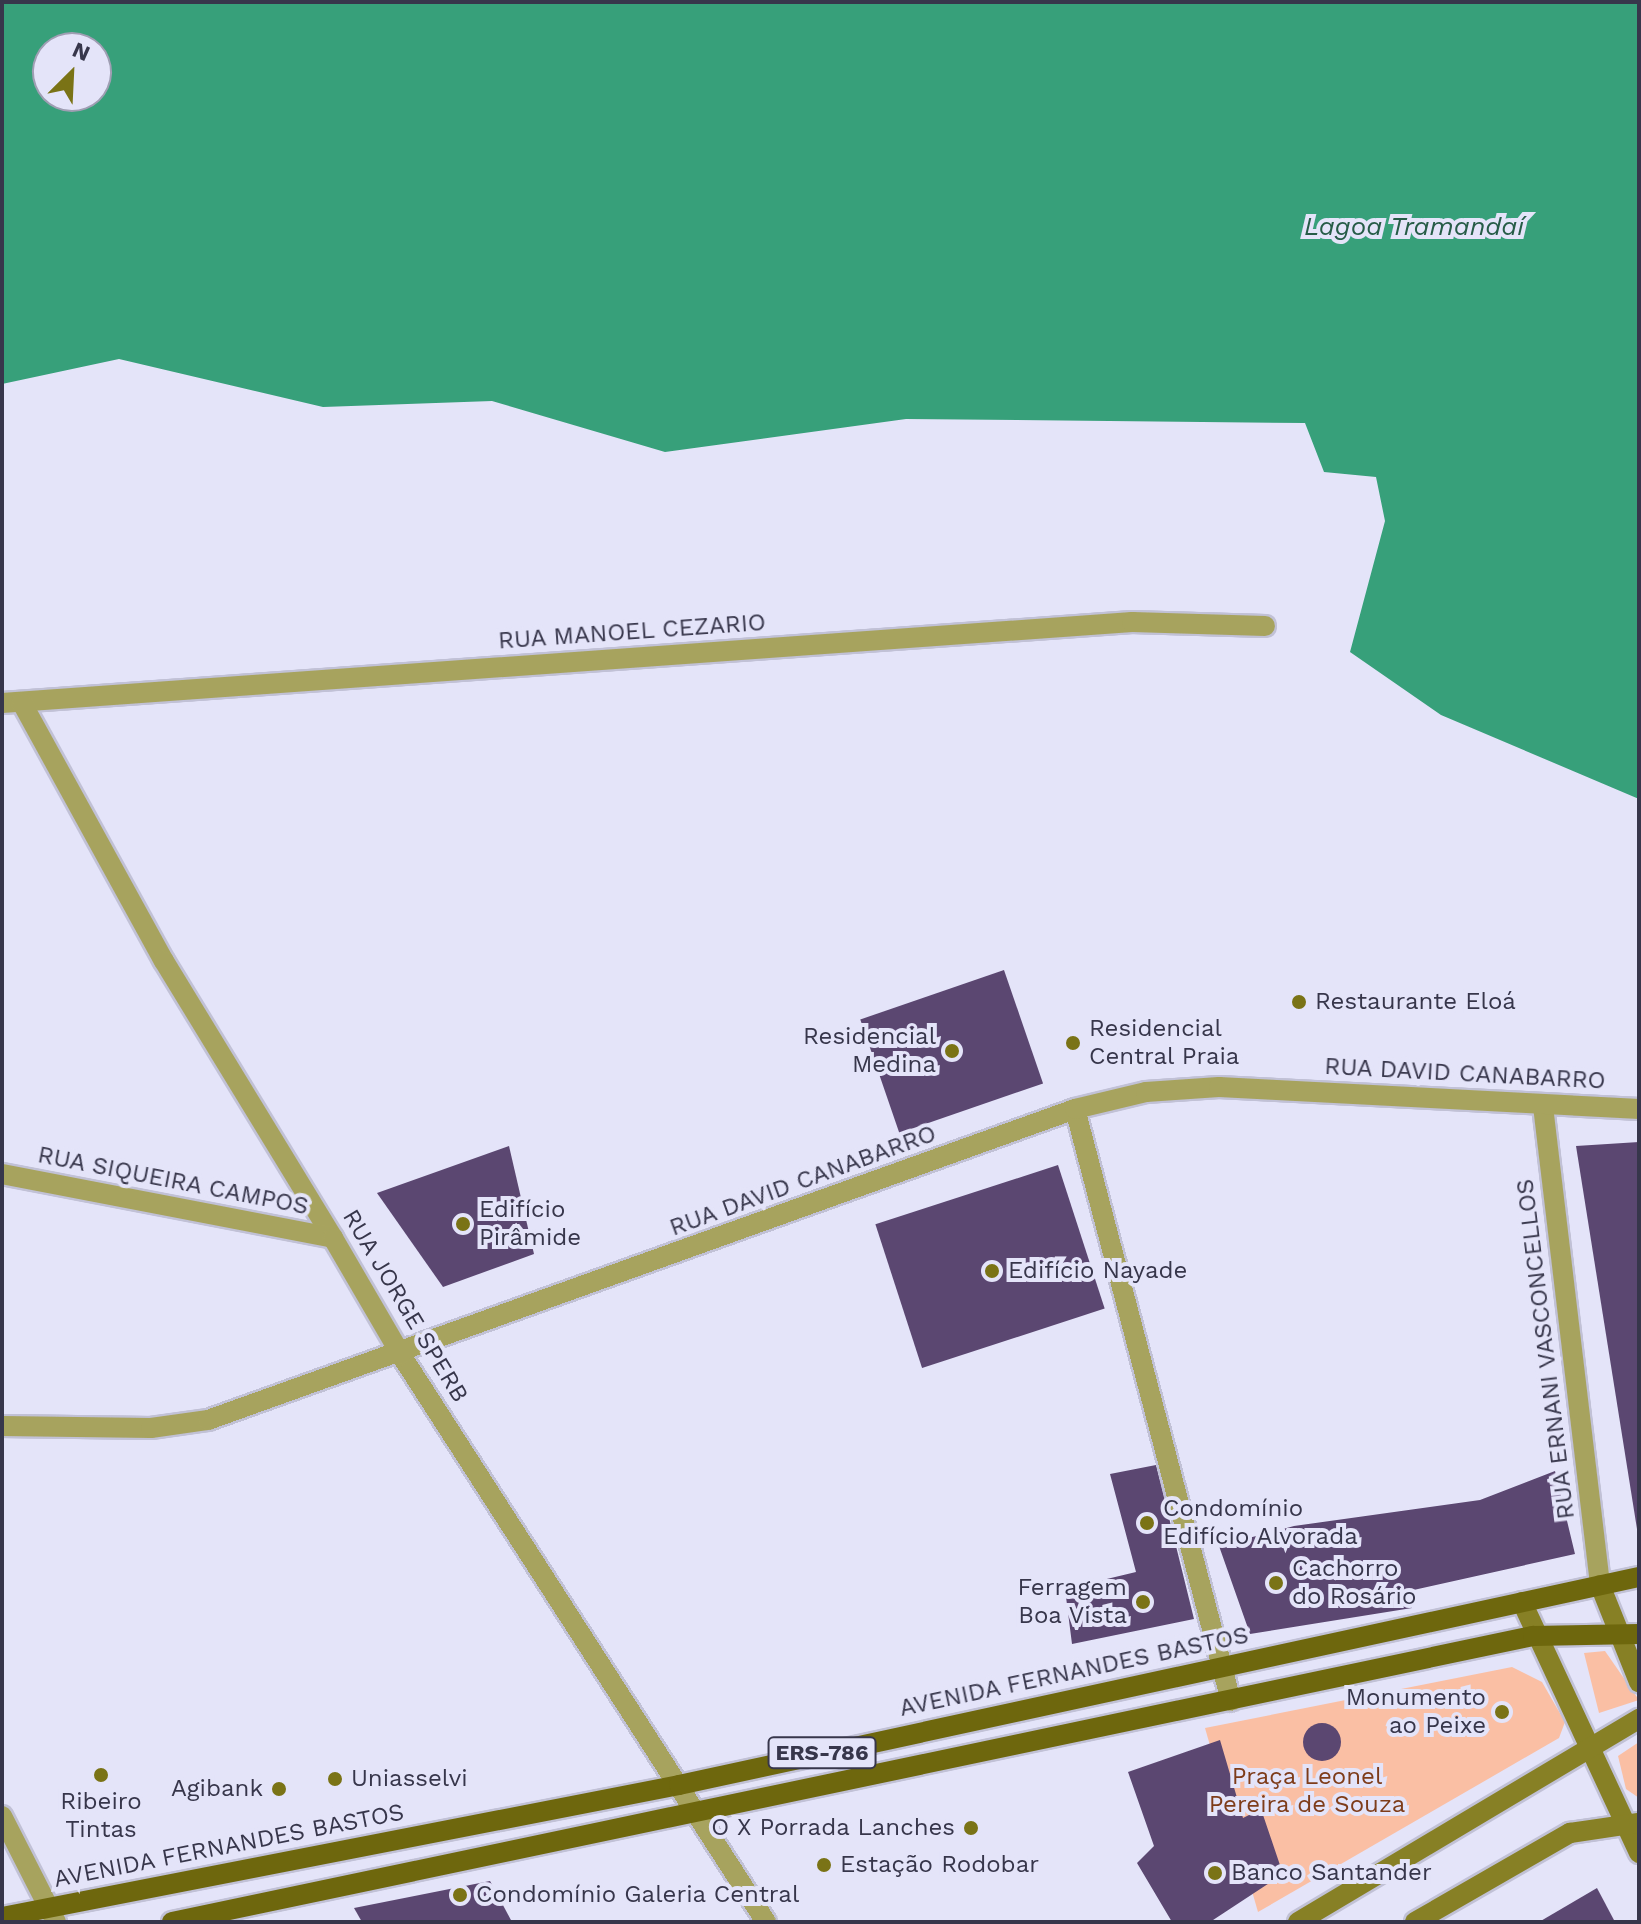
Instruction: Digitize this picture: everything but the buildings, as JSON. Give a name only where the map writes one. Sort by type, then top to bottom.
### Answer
[{"type":"main road","name":"AVENIDA FERNANDES BASTOS","points":[[2,1917],[52,1915],[679,1785],[1639,1577]]},
{"type":"main road","points":[[1600,1585],[1615,1631],[1639,1682]]},
{"type":"main road","points":[[1522,1602],[1533,1636],[1633,1824],[1639,1853]]},
{"type":"main road","points":[[1533,1636],[1615,1631],[1639,1634]]},
{"type":"main road","name":"ERS-786","points":[[172,1922],[696,1815],[1533,1636]]},
{"type":"main road","points":[[1298,1922],[1639,1719]]},
{"type":"main road","points":[[1415,1922],[1570,1833],[1633,1824]]},
{"type":"street","name":"RUA MANOEL CEZARIO","points":[[12,703],[1132,622],[1265,626]]},
{"type":"street","name":"RUA JORGE SPERB","points":[[12,703],[401,1355],[766,1922]]},
{"type":"street","name":"RUA DAVID CANABARRO","points":[[2,1426],[151,1428],[208,1420],[401,1355],[1075,1109],[1146,1092],[1219,1087],[1639,1109]]},
{"type":"street","name":"RUA ERNANI VASCONCELLOS","points":[[1543,1106],[1600,1585]]},
{"type":"street","points":[[1075,1109],[1231,1701]]},
{"type":"street","name":"RUA SIQUEIRA CAMPOS","points":[[2,1174],[333,1238]]},
{"type":"street","points":[[2,1816],[52,1915]]},
{"type":"green space","points":[[1605,1651],[1639,1700],[1599,1713],[1584,1653]]},
{"type":"green space","name":"Praça Leonel Pereira de Souza","points":[[1512,1667],[1542,1682],[1565,1722],[1559,1738],[1258,1912],[1205,1728]]},
{"type":"green space","points":[[1639,1742],[1639,1798],[1626,1789],[1618,1756]]},
{"type":"water","name":"Lagoa Tramandaí","points":[[2,2],[1639,2],[1639,799],[1441,715],[1350,652],[1385,521],[1376,477],[1324,472],[1305,423],[906,419],[665,452],[492,401],[323,407],[119,359],[2,384]]},
{"type":"place","name":"Restaurante Eloá","points":[[1299,1002]]},
{"type":"place","name":"Residencial Central Praia","points":[[1073,1043]]},
{"type":"place","name":"Residencial Medina","points":[[952,1051]]},
{"type":"place","name":"Edifício Pirâmide","points":[[463,1224]]},
{"type":"place","name":"Edifício Nayade","points":[[992,1271]]},
{"type":"place","name":"Condomínio Edifício Alvorada","points":[[1147,1523]]},
{"type":"place","name":"Cachorro do Rosário","points":[[1276,1583]]},
{"type":"place","name":"Ferragem Boa Vista","points":[[1143,1602]]},
{"type":"place","name":"Monumento ao Peixe","points":[[1502,1712]]},
{"type":"place","name":"Ribeiro Tintas","points":[[101,1775]]},
{"type":"place","name":"Uniasselvi","points":[[335,1779]]},
{"type":"place","name":"Agibank","points":[[279,1789]]},
{"type":"place","name":"O X Porrada Lanches","points":[[971,1828]]},
{"type":"place","name":"Estação Rodobar","points":[[824,1865]]},
{"type":"place","name":"Banco Santander","points":[[1215,1873]]},
{"type":"place","name":"Condomínio Galeria Central","points":[[460,1895]]}]
